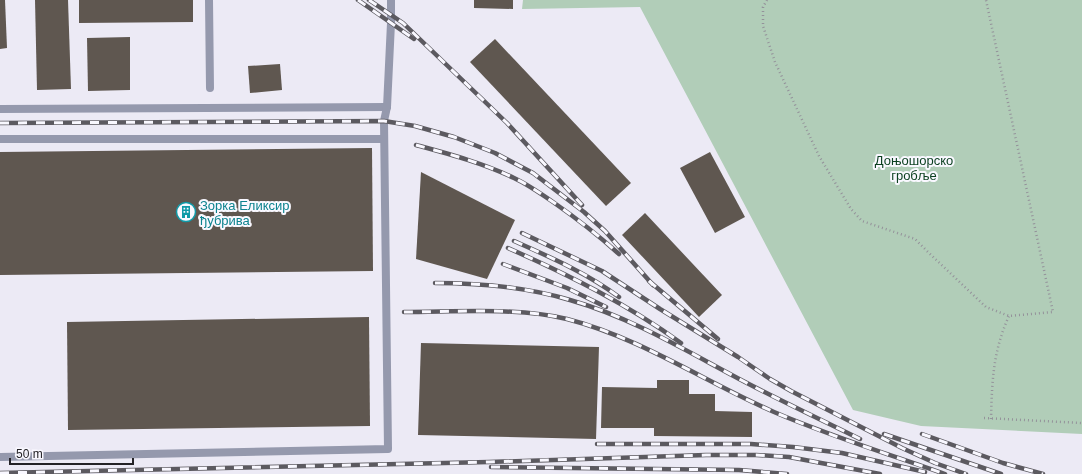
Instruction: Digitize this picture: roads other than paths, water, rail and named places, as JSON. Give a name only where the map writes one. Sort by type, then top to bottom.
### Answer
[{"type":"lane","points":[[209,0],[210,88]]},
{"type":"lane","points":[[0,458],[388,449],[384,121],[387,107],[392,23],[391,0]]},
{"type":"lane","points":[[0,109],[387,107]]},
{"type":"lane","points":[[0,139],[384,139]]},
{"type":"railway","points":[[358,0],[414,39]]},
{"type":"railway","points":[[369,0],[403,23],[507,123],[582,205]]},
{"type":"railway","points":[[0,123],[384,121],[415,126],[454,137],[495,153],[533,173],[584,212],[605,231],[653,285]]},
{"type":"railway","points":[[416,145],[478,163],[519,180],[570,214],[619,254]]},
{"type":"railway","points":[[522,233],[602,271],[791,391],[902,448],[935,463],[966,474]]},
{"type":"railway","points":[[514,241],[555,259],[594,280],[619,297]]},
{"type":"railway","points":[[508,248],[619,303],[681,343]]},
{"type":"railway","points":[[503,264],[567,288],[606,307]]},
{"type":"railway","points":[[649,281],[718,339]]},
{"type":"railway","points":[[435,283],[486,285],[520,289],[570,300],[593,307],[660,336],[759,389],[860,439]]},
{"type":"railway","points":[[404,312],[465,311],[528,313],[567,319],[594,327],[647,349],[748,400],[795,421],[945,474]]},
{"type":"railway","points":[[884,434],[1001,474]]},
{"type":"railway","points":[[922,434],[1003,463],[1043,474]]},
{"type":"railway","points":[[597,444],[751,444],[793,447],[842,453],[925,472]]},
{"type":"railway","points":[[0,473],[756,455],[789,457],[880,474]]},
{"type":"railway","points":[[491,467],[739,470],[787,474]]},
{"type":"place","name":"Зорка Еликсир ђубрива","points":[[186,212]]},
{"type":"park label","name":"Доњошорско гробље","points":[[914,168]]}]
